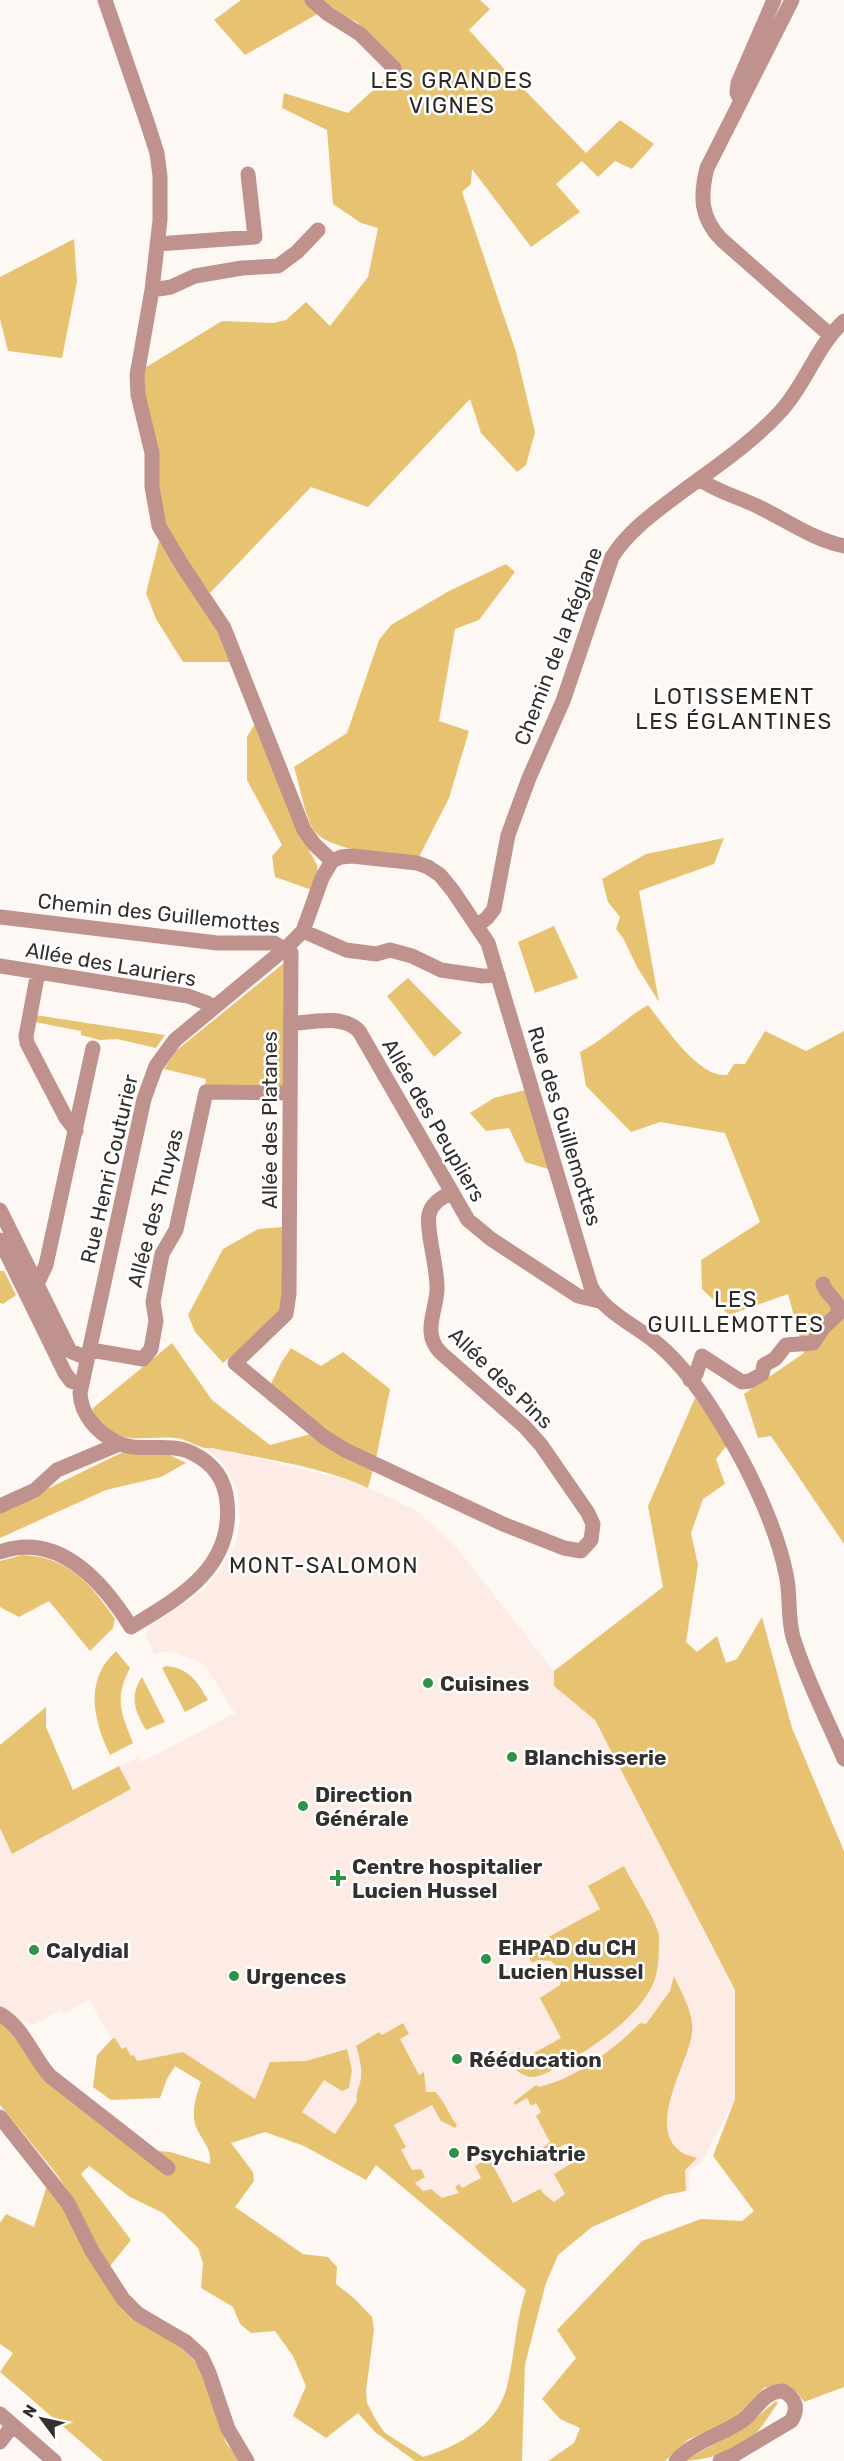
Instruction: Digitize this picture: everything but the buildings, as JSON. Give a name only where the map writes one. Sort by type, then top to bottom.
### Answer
[{"type":"street","points":[[105,0],[157,153],[161,190],[152,290],[139,358],[137,385],[152,453],[152,487],[159,525],[182,565],[224,628],[304,830],[314,844],[332,861]]},
{"type":"street","points":[[312,0],[328,14],[360,34],[394,68]]},
{"type":"street","points":[[741,101],[737,93],[738,83],[774,0]]},
{"type":"street","points":[[792,0],[707,168],[703,193],[707,222],[722,240],[830,335]]},
{"type":"street","points":[[157,244],[255,237],[248,174]]},
{"type":"street","points":[[152,290],[171,287],[195,276],[242,268],[278,266],[297,252],[318,230]]},
{"type":"street","name":"Chemin de la Réglane","points":[[477,926],[494,909],[508,835],[532,769],[563,701],[612,557],[631,532],[756,436],[781,412],[794,397],[830,335],[844,321]]},
{"type":"street","points":[[699,479],[707,485],[762,508],[817,538],[844,546]]},
{"type":"street","name":"Rue des Guillemottes","points":[[332,861],[352,856],[417,863],[428,867],[440,875],[453,891],[488,943],[587,1276],[599,1300],[661,1346],[690,1380],[717,1417],[741,1458],[780,1550],[786,1575],[788,1616],[802,1664],[814,1697],[844,1759]]},
{"type":"street","name":"Chemin des Guillemottes","points":[[0,917],[217,943],[274,943],[286,948],[303,931],[322,878],[332,861]]},
{"type":"street","points":[[303,931],[346,950],[376,954],[390,950],[412,956],[441,970],[482,976],[498,975]]},
{"type":"street","name":"Rue Henri Couturier","points":[[81,1384],[148,1082],[169,1047],[286,948]]},
{"type":"street","name":"Allée des Platanes","points":[[286,948],[291,953],[289,1294],[286,1314],[235,1363],[324,1437],[345,1450],[384,1467]]},
{"type":"street","name":"Allée des Lauriers","points":[[0,966],[188,996],[207,1003],[213,1008]]},
{"type":"street","points":[[38,972],[26,1036],[27,1043],[66,1118],[76,1131]]},
{"type":"street","name":"Allée des Peupliers","points":[[290,1024],[339,1021],[352,1024],[468,1220],[491,1239],[578,1296],[599,1300]]},
{"type":"street","points":[[37,1284],[46,1265],[93,1048]]},
{"type":"street","name":"Allée des Thuyas","points":[[88,1354],[97,1351],[138,1359],[147,1357],[150,1353],[156,1321],[153,1302],[162,1254],[176,1230],[206,1092],[290,1093]]},
{"type":"street","name":"Allée des Pins","points":[[384,1467],[503,1524],[575,1552],[581,1551],[591,1540],[593,1524],[588,1512],[541,1445],[525,1427],[440,1352],[431,1341],[430,1332],[437,1293],[437,1277],[428,1217],[435,1203],[451,1192]]},
{"type":"street","points":[[0,1210],[70,1351],[79,1356],[88,1354]]},
{"type":"street","points":[[0,1240],[65,1373],[71,1381],[81,1384],[80,1401],[86,1415],[98,1430],[119,1443],[143,1447],[175,1447],[201,1458],[221,1478],[228,1511],[226,1536],[208,1570],[172,1601],[131,1628],[97,1580],[77,1563],[39,1548],[12,1548],[0,1552]]},
{"type":"street","points":[[690,1380],[696,1374],[702,1356],[742,1382],[750,1381],[762,1374],[764,1365],[775,1359],[786,1345],[813,1343],[839,1313],[837,1302],[826,1291],[823,1284]]},
{"type":"street","points":[[0,1506],[34,1490],[57,1470],[119,1443]]},
{"type":"street","points":[[0,2014],[16,2025],[38,2063],[50,2076],[168,2168]]},
{"type":"street","points":[[0,2117],[68,2203],[92,2251],[123,2299],[138,2314],[186,2342],[201,2356],[228,2429],[247,2461]]},
{"type":"street","points":[[676,2461],[689,2450],[741,2421],[770,2393],[783,2391],[791,2396],[796,2412],[791,2421],[740,2452],[720,2461]]},
{"type":"street","points":[[0,2414],[54,2461]]},
{"type":"street","points":[[0,2442],[13,2425]]},
{"type":"shaded area","points":[[241,0],[308,0],[319,13],[245,55],[214,20]]},
{"type":"shaded area","points":[[318,0],[480,0],[490,9],[469,30],[586,153],[620,120],[654,144],[632,169],[615,161],[598,177],[582,161],[556,184],[580,212],[531,247],[472,169],[471,184],[462,192],[516,352],[535,432],[526,465],[517,472],[481,433],[470,399],[368,507],[311,487],[210,593],[179,552],[164,520],[138,372],[222,321],[273,323],[286,320],[306,302],[330,326],[368,277],[378,228],[361,223],[333,204],[327,130],[282,108],[284,93],[348,113],[392,73],[395,63],[357,22],[332,11]]},
{"type":"shaded area","points":[[74,239],[77,282],[62,358],[8,351],[0,319],[0,277]]},
{"type":"shaded area","points":[[159,541],[210,615],[231,662],[183,662],[156,619],[146,593]]},
{"type":"shaded area","points":[[506,564],[515,572],[479,620],[455,629],[439,721],[469,731],[449,798],[419,857],[344,847],[318,835],[308,819],[294,767],[347,733],[379,640],[391,625],[449,591]]},
{"type":"shaded area","points":[[256,722],[303,839],[317,865],[318,874],[312,890],[275,877],[272,856],[282,845],[247,780],[247,737]]},
{"type":"shaded area","points":[[724,838],[714,864],[639,891],[659,1002],[616,929],[620,917],[608,902],[602,879],[646,854]]},
{"type":"shaded area","points":[[554,926],[578,978],[535,993],[518,942]]},
{"type":"shaded area","points":[[284,963],[283,1087],[205,1085],[206,1079],[164,1069],[177,1050]]},
{"type":"shaded area","points":[[408,978],[462,1033],[434,1057],[387,996]]},
{"type":"shaded area","points":[[648,1005],[683,1049],[694,1060],[716,1074],[727,1075],[734,1064],[745,1064],[765,1031],[806,1051],[844,1031],[844,1544],[771,1436],[758,1438],[744,1394],[804,1353],[788,1294],[729,1315],[702,1289],[701,1260],[760,1222],[725,1133],[660,1122],[631,1132],[586,1086],[580,1052]]},
{"type":"shaded area","points":[[35,1015],[165,1035],[156,1048],[117,1039],[100,1040],[81,1035],[81,1031],[35,1022]]},
{"type":"shaded area","points":[[525,1090],[551,1170],[525,1162],[509,1128],[486,1131],[470,1113],[494,1098]]},
{"type":"shaded area","points":[[282,1227],[282,1314],[223,1363],[195,1332],[188,1315],[223,1249],[258,1229]]},
{"type":"shaded area","points":[[0,1271],[4,1271],[16,1295],[3,1304],[0,1303]]},
{"type":"shaded area","points":[[172,1343],[212,1400],[270,1445],[326,1430],[270,1386],[291,1348],[321,1366],[343,1352],[390,1389],[368,1488],[332,1474],[204,1448],[181,1439],[128,1438],[109,1431],[96,1418],[93,1408]]},
{"type":"shaded area","points":[[695,1398],[727,1445],[716,1459],[725,1484],[703,1499],[691,1533],[698,1565],[686,1642],[697,1652],[717,1636],[726,1663],[737,1659],[762,1617],[792,1728],[844,1851],[844,2387],[804,2402],[797,2392],[778,2384],[764,2388],[734,2420],[689,2439],[665,2461],[548,2461],[574,2443],[580,2428],[560,2419],[542,2399],[576,2358],[557,2330],[642,2241],[701,2219],[742,2221],[754,2211],[713,2156],[735,2099],[735,1990],[595,1720],[554,1686],[554,1671],[663,1587],[648,1506]]},
{"type":"shaded area","name":"Centre hospitalier Lucien Hussel","points":[[212,1448],[357,1482],[417,1511],[456,1547],[554,1671],[554,1686],[595,1720],[735,1990],[735,2099],[701,2163],[689,2171],[690,2190],[665,2195],[592,2227],[558,2255],[546,2283],[541,2303],[376,2165],[325,2141],[217,2076],[183,2052],[137,2061],[122,2050],[115,2038],[112,2039],[89,2000],[64,2013],[61,2010],[33,2025],[16,2019],[0,2009],[0,1828],[13,1854],[131,1789],[120,1766],[139,1757],[140,1762],[158,1754],[235,1713],[206,1668],[196,1660],[171,1651],[154,1654],[146,1636],[149,1627],[203,1591],[221,1569],[236,1543],[240,1521],[237,1490],[226,1467],[207,1449]]},
{"type":"shaded area","points":[[125,1451],[168,1454],[186,1463],[161,1477],[106,1490],[0,1538],[0,1512]]},
{"type":"shaded area","points":[[22,1555],[53,1561],[77,1574],[97,1594],[115,1619],[113,1628],[90,1651],[49,1601],[19,1617],[0,1607],[0,1561]]},
{"type":"shaded area","points":[[116,1651],[130,1668],[122,1688],[121,1706],[133,1743],[110,1755],[99,1728],[95,1701],[99,1675],[106,1662]]},
{"type":"shaded area","points":[[166,1666],[181,1669],[192,1677],[208,1700],[185,1712],[162,1668]]},
{"type":"shaded area","points":[[142,1677],[165,1722],[146,1730],[135,1704],[136,1691]]},
{"type":"shaded area","points":[[46,1707],[46,1727],[73,1790],[119,1766],[131,1789],[12,1854],[0,1828],[0,1745]]},
{"type":"shaded area","points":[[624,1866],[659,1936],[654,1982],[638,2007],[602,2040],[545,2074],[529,2077],[514,2067],[506,2056],[519,2048],[525,2058],[561,2038],[540,1998],[560,1985],[563,1973],[551,1961],[538,1960],[532,1963],[527,1954],[543,1946],[541,1941],[600,1909],[588,1886]]},
{"type":"shaded area","points":[[674,1976],[687,2004],[692,2033],[672,2094],[667,2126],[671,2140],[680,2151],[697,2158],[685,2170],[686,2191],[665,2195],[592,2227],[558,2255],[546,2283],[525,2364],[522,2461],[415,2461],[375,2432],[358,2413],[326,2438],[293,2416],[306,2386],[293,2356],[275,2331],[251,2333],[240,2324],[233,2307],[201,2288],[203,2263],[198,2248],[163,2213],[130,2197],[89,2166],[81,2174],[131,2240],[110,2266],[100,2252],[70,2194],[55,2172],[0,2105],[0,2018],[42,2069],[137,2149],[170,2152],[210,2164],[208,2150],[194,2118],[201,2082],[175,2066],[160,2098],[111,2100],[93,2087],[97,2055],[112,2039],[115,2038],[122,2049],[126,2047],[137,2061],[183,2052],[255,2099],[270,2062],[306,2061],[347,2049],[352,2070],[349,2088],[342,2091],[324,2080],[302,2112],[335,2134],[357,2101],[361,2072],[356,2046],[379,2032],[382,2035],[403,2023],[409,2034],[400,2039],[419,2075],[424,2072],[426,2092],[435,2092],[457,2125],[455,2128],[441,2121],[432,2105],[394,2125],[406,2147],[401,2150],[412,2170],[421,2169],[425,2177],[415,2183],[423,2191],[431,2189],[442,2198],[459,2193],[455,2187],[459,2184],[462,2188],[481,2178],[475,2166],[489,2158],[513,2203],[540,2189],[554,2202],[565,2194],[554,2174],[572,2163],[569,2156],[570,2149],[565,2144],[544,2157],[541,2149],[550,2142],[536,2116],[541,2112],[536,2103],[531,2106],[527,2098],[515,2105],[514,2102],[536,2085],[539,2087],[553,2083],[594,2062],[640,2023],[646,2024],[670,1991]],"holes":[[[265,2132],[304,2146],[366,2180],[376,2165],[526,2290],[509,2378],[501,2403],[484,2424],[461,2441],[423,2457],[385,2433],[367,2403],[366,2391],[374,2330],[372,2317],[336,2284],[337,2267],[328,2257],[303,2254],[235,2207],[254,2181],[253,2172],[231,2143]]]},
{"type":"shaded area","points":[[47,2185],[57,2197],[87,2256],[200,2366],[226,2443],[241,2461],[103,2461],[0,2372],[13,2353],[0,2344],[0,2223],[6,2214],[34,2227]]},
{"type":"shaded area","points":[[776,2401],[778,2403],[761,2428],[742,2444],[713,2457],[683,2461],[744,2428]]},
{"type":"place","name":"Cuisines","points":[[428,1683]]},
{"type":"place","name":"Blanchisserie","points":[[512,1757]]},
{"type":"place","name":"Direction Générale","points":[[303,1806]]},
{"type":"place","name":"Centre hospitalier Lucien Hussel","points":[[338,1878]]},
{"type":"place","name":"Calydial","points":[[34,1950]]},
{"type":"place","name":"EHPAD du CH Lucien Hussel","points":[[486,1959]]},
{"type":"place","name":"Urgences","points":[[234,1976]]},
{"type":"place","name":"Rééducation","points":[[457,2059]]},
{"type":"place","name":"Psychiatrie","points":[[454,2153]]},
{"type":"district","name":"LES GRANDES VIGNES","points":[[452,92]]},
{"type":"district","name":"LOTISSEMENT LES ÉGLANTINES","points":[[734,708]]},
{"type":"district","name":"LES GUILLEMOTTES","points":[[736,1312]]},
{"type":"district","name":"MONT-SALOMON","points":[[324,1565]]}]
